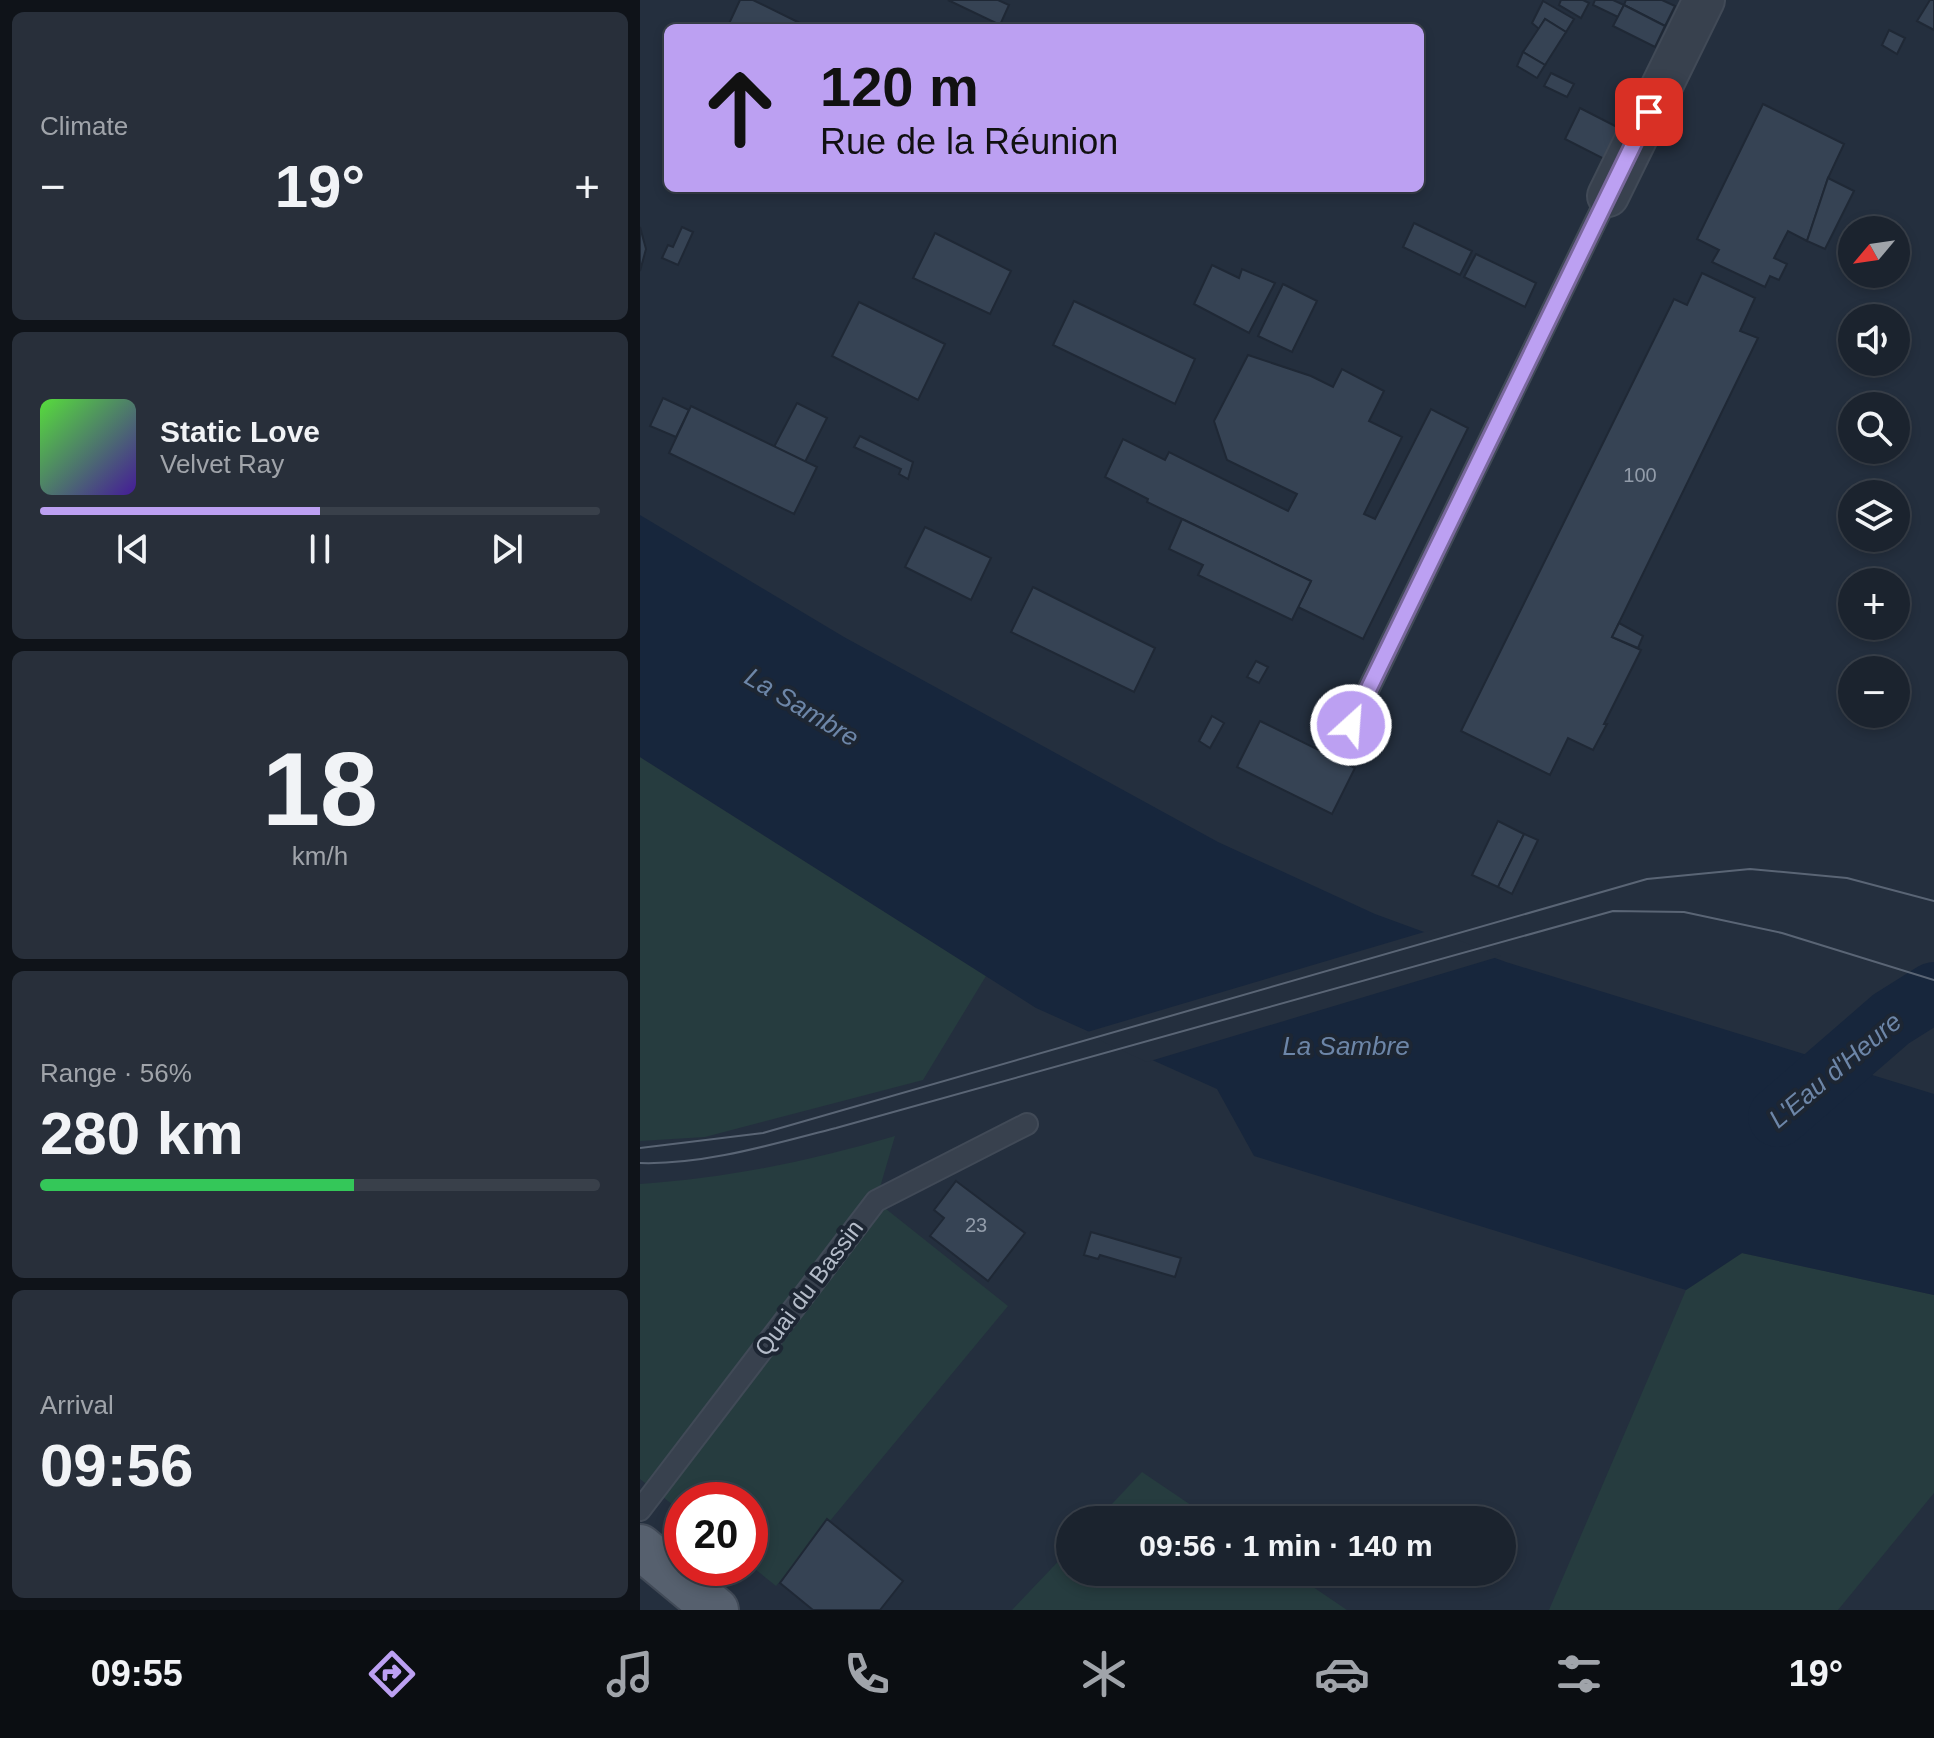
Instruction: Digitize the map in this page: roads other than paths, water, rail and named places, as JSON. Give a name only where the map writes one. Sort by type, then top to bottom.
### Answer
[{"type":"main road","points":[[640,1547],[716,1610]]},
{"type":"street","points":[[1608,196],[1704,0]]},
{"type":"lane","points":[[1351,725],[1608,196]]},
{"type":"lane","name":"Quai du Bassin","points":[[640,1510],[876,1201],[1027,1124]]},
{"type":"water","name":"La Sambre","points":[[640,515],[844,637],[1218,842],[1375,914],[1506,962],[1934,1094],[1934,1295],[1742,1253],[1686,1290],[1254,1156],[1217,1089],[1036,1008],[640,757]]},
{"type":"waterway","name":"L'Eau d'Heure","points":[[1778,1117],[1891,1019],[1934,992]]},
{"type":"tram line","points":[[640,1148],[763,1133],[1647,879],[1750,869],[1847,878],[1934,901]]},
{"type":"tram line","points":[[640,1163],[714,1157],[836,1128],[1613,911],[1684,912],[1782,933],[1934,980]]}]
